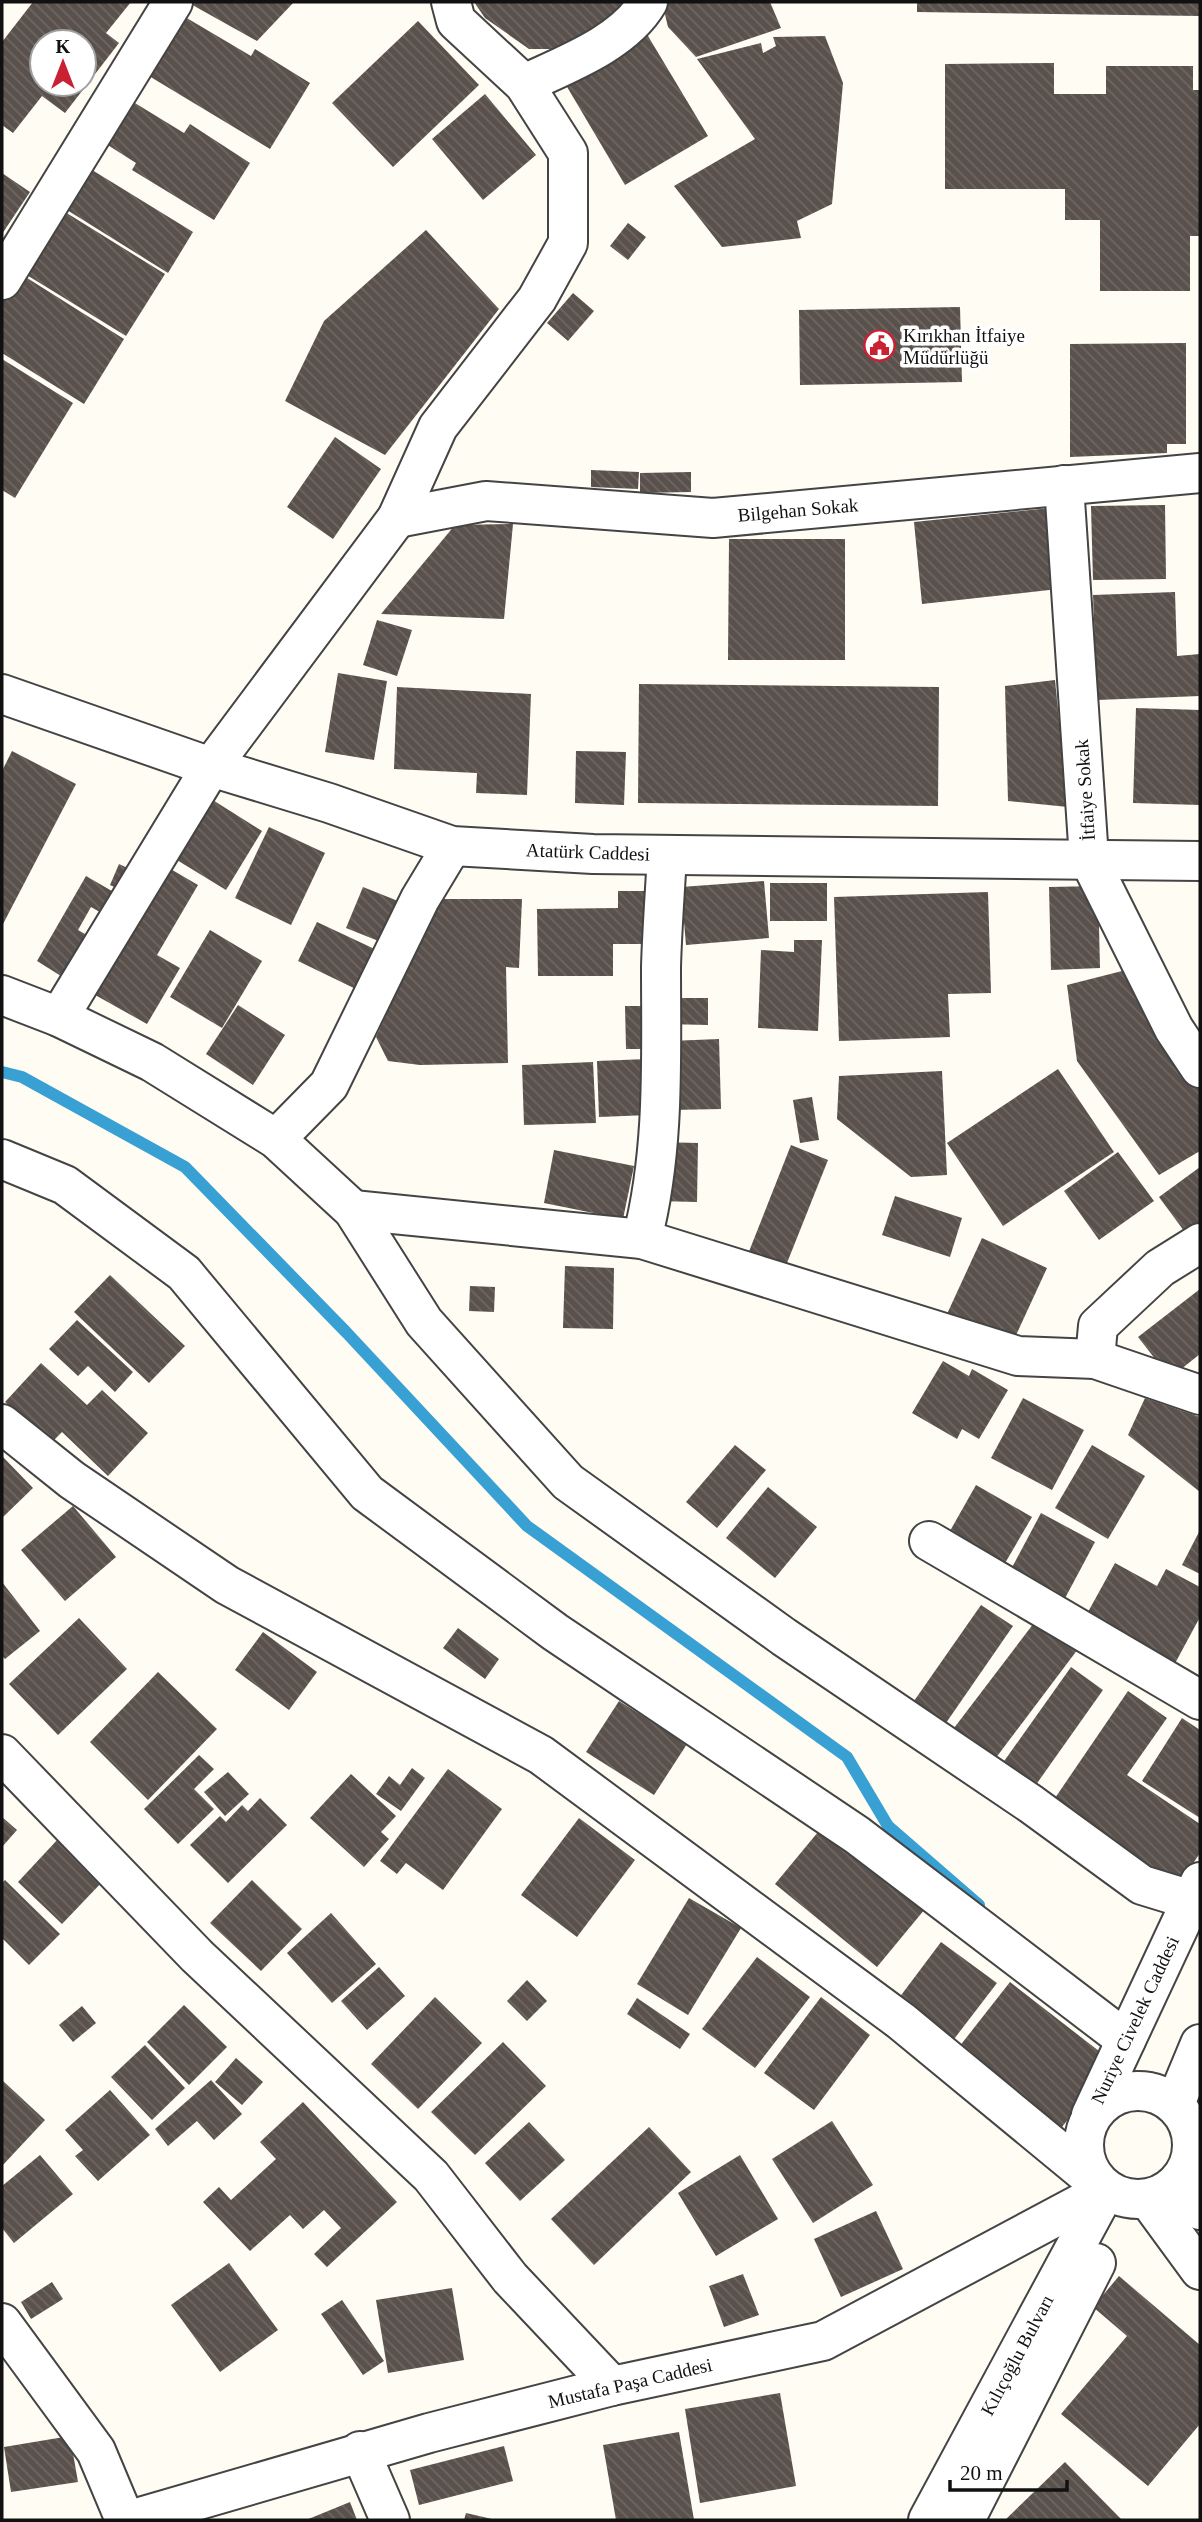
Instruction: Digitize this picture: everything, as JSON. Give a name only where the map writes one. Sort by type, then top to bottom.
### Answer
[{"type":"street","points":[[2,280],[173,2]]},
{"type":"street","points":[[59,1017],[211,768],[397,518],[438,427],[537,299],[568,243],[568,153],[524,84],[456,21],[451,2]]},
{"type":"street","points":[[524,84],[576,60],[637,20],[649,2]]},
{"type":"street","name":"Bilgehan Sokak","points":[[397,518],[486,501],[713,518],[1200,473]]},
{"type":"street","name":"İtfaiye Sokak","points":[[1064,485],[1089,859],[1174,1029],[1200,1068]]},
{"type":"street","name":"Atatürk Caddesi","points":[[2,694],[211,768],[328,803],[453,846],[667,855],[1200,861]]},
{"type":"street","points":[[275,1139],[329,1085],[420,899],[453,846]]},
{"type":"street","points":[[642,1239],[655,1190],[662,1080],[662,963],[667,855]]},
{"type":"street","points":[[2,995],[59,1017],[152,1062],[275,1139],[353,1210],[424,1322],[568,1482],[784,1637],[1031,1804],[1142,1885],[1197,1893]]},
{"type":"street","points":[[2,1159],[65,1185],[184,1273],[367,1493],[555,1632],[857,1835],[1126,2040]]},
{"type":"street","points":[[353,1210],[642,1239],[1018,1356],[1095,1359],[1200,1395]]},
{"type":"street","points":[[1095,1359],[1098,1326],[1160,1268],[1200,1243]]},
{"type":"street","points":[[2,1424],[72,1480],[227,1585],[541,1755],[901,2021],[1164,2188],[1200,2270]]},
{"type":"street","points":[[929,1541],[1200,1700]]},
{"type":"street","points":[[2,1754],[197,1956],[431,2176],[510,2278],[612,2386]]},
{"type":"street","name":"Nuriye Civelek Caddesi","points":[[1164,2188],[1093,2176],[1085,2159],[1083,2139],[1088,2121],[1197,1893]]},
{"type":"street","points":[[1164,2188],[1194,2148],[1191,2129],[1175,2104],[1200,2044]]},
{"type":"street","name":"Nuriye Civelek Caddesi","points":[[1088,2121],[1102,2103],[1122,2092],[1150,2092],[1175,2104]]},
{"type":"street","name":"Mustafa Paşa Caddesi","points":[[128,2520],[359,2451],[612,2386],[823,2341],[1164,2188]]},
{"type":"street","name":"Kılıçoğlu Bulvarı","points":[[928,2520],[1164,2188]]},
{"type":"street","name":"Kılıçoğlu Bulvarı","points":[[965,2520],[1164,2188]]},
{"type":"street","points":[[2,2323],[96,2451],[128,2520]]},
{"type":"street","points":[[359,2451],[390,2520]]},
{"type":"building","points":[[33,2],[131,2],[106,33],[119,43],[98,70],[98,28],[28,28],[28,98],[40,98],[13,133],[2,125],[2,42]]},
{"type":"building","points":[[187,2],[294,2],[257,41]]},
{"type":"building","points":[[474,2],[631,2],[566,49],[529,49],[485,18]]},
{"type":"building","points":[[662,2],[770,2],[781,28],[696,57],[668,27]]},
{"type":"building","points":[[917,2],[1200,2],[1200,16],[917,12]]},
{"type":"building","points":[[180,14],[251,56],[255,49],[310,83],[270,149],[144,73]]},
{"type":"building","points":[[418,21],[479,85],[393,167],[332,103]]},
{"type":"building","points":[[645,31],[708,136],[625,185],[563,80]]},
{"type":"building","points":[[825,36],[843,83],[832,204],[797,221],[801,238],[722,247],[674,186],[755,139],[697,59],[761,43],[763,53],[776,46],[773,37]]},
{"type":"building","points":[[1054,63],[1054,94],[1106,94],[1106,66],[1193,66],[1193,90],[1200,90],[1200,236],[1190,236],[1190,291],[1100,291],[1100,220],[1065,220],[1065,189],[945,189],[945,64]]},
{"type":"building","points":[[485,94],[536,155],[483,200],[432,139]]},
{"type":"building","points":[[45,98],[77,98],[65,113]]},
{"type":"building","points":[[130,100],[184,133],[190,124],[250,163],[214,220],[132,170],[136,163],[103,142]]},
{"type":"building","points":[[84,165],[193,232],[168,273],[59,205]]},
{"type":"building","points":[[2,173],[30,192],[2,234]]},
{"type":"building","points":[[57,207],[165,274],[126,336],[17,269]]},
{"type":"building","points":[[628,223],[646,237],[628,260],[610,246]]},
{"type":"building","points":[[426,230],[499,309],[385,455],[285,401],[324,321]]},
{"type":"building","points":[[16,271],[124,339],[84,404],[2,353],[2,293]]},
{"type":"building","points":[[573,293],[594,311],[568,341],[547,323]]},
{"type":"building","name":"Kırıkhan İtfaiye Müdürlüğü","points":[[960,307],[962,382],[800,385],[799,310]]},
{"type":"building","points":[[1186,343],[1186,444],[1167,444],[1167,453],[1070,457],[1070,344]]},
{"type":"building","points":[[2,359],[73,403],[15,498],[2,490]]},
{"type":"building","points":[[335,437],[381,469],[333,539],[287,507]]},
{"type":"building","points":[[591,470],[639,472],[638,489],[591,487]]},
{"type":"building","points":[[691,472],[691,492],[640,493],[640,473]]},
{"type":"building","points":[[1165,505],[1166,579],[1093,580],[1091,506]]},
{"type":"building","points":[[1050,508],[1058,589],[922,604],[914,522]]},
{"type":"building","points":[[513,524],[504,619],[381,614],[455,525]]},
{"type":"building","points":[[729,539],[845,539],[845,660],[728,660]]},
{"type":"building","points":[[1175,592],[1177,656],[1200,654],[1200,696],[1097,700],[1093,595]]},
{"type":"building","points":[[377,620],[412,630],[397,676],[363,665]]},
{"type":"building","points":[[338,673],[387,681],[374,760],[325,752]]},
{"type":"building","points":[[1055,680],[1068,807],[1008,801],[1005,686]]},
{"type":"building","points":[[639,684],[939,687],[938,806],[638,803]]},
{"type":"building","points":[[397,687],[531,694],[527,795],[476,793],[477,773],[394,769]]},
{"type":"building","points":[[1136,708],[1200,710],[1200,805],[1133,803]]},
{"type":"building","points":[[12,751],[76,784],[2,926],[2,771]]},
{"type":"building","points":[[576,751],[626,752],[624,805],[575,803]]},
{"type":"building","points":[[208,797],[262,831],[226,890],[172,857]]},
{"type":"building","points":[[269,827],[325,853],[291,925],[235,898]]},
{"type":"building","points":[[119,864],[134,871],[125,892],[110,885]]},
{"type":"building","points":[[162,864],[198,885],[157,955],[180,968],[147,1024],[88,991]]},
{"type":"building","points":[[86,876],[124,898],[112,919],[91,907],[78,930],[94,939],[69,981],[37,961]]},
{"type":"building","points":[[764,881],[769,938],[686,945],[681,887]]},
{"type":"building","points":[[770,883],[827,883],[827,921],[770,921]]},
{"type":"building","points":[[1098,886],[1100,968],[1051,970],[1049,887]]},
{"type":"building","points":[[363,887],[403,903],[386,944],[346,928]]},
{"type":"building","points":[[618,891],[653,891],[646,944],[613,944],[613,976],[538,976],[537,909],[618,908]]},
{"type":"building","points":[[988,892],[991,993],[948,994],[950,1037],[839,1041],[834,897]]},
{"type":"building","points":[[438,899],[522,899],[519,968],[506,967],[508,1063],[420,1065],[388,1061],[376,1037]]},
{"type":"building","points":[[317,922],[381,952],[362,992],[298,961]]},
{"type":"building","points":[[210,930],[262,961],[222,1028],[170,997]]},
{"type":"building","points":[[794,940],[822,940],[818,1031],[758,1028],[761,950],[794,952]]},
{"type":"building","points":[[1130,969],[1200,1090],[1200,1151],[1159,1175],[1077,1061],[1067,985]]},
{"type":"building","points":[[664,998],[708,998],[708,1025],[664,1024]]},
{"type":"building","points":[[238,1005],[285,1035],[253,1085],[206,1054]]},
{"type":"building","points":[[625,1006],[653,1006],[653,1049],[626,1049]]},
{"type":"building","points":[[719,1039],[721,1109],[671,1110],[670,1041]]},
{"type":"building","points":[[647,1059],[649,1115],[599,1117],[597,1061]]},
{"type":"building","points":[[593,1062],[596,1123],[524,1125],[522,1065]]},
{"type":"building","points":[[1058,1069],[1114,1152],[1003,1226],[947,1143]]},
{"type":"building","points":[[942,1071],[947,1175],[911,1177],[837,1119],[839,1076]]},
{"type":"building","points":[[812,1097],[819,1140],[800,1143],[793,1100]]},
{"type":"building","points":[[658,1142],[698,1143],[697,1202],[657,1201]]},
{"type":"building","points":[[791,1145],[828,1160],[783,1273],[746,1259]]},
{"type":"building","points":[[554,1150],[634,1166],[623,1219],[544,1203]]},
{"type":"building","points":[[1118,1152],[1154,1201],[1099,1240],[1064,1191]]},
{"type":"building","points":[[1200,1167],[1200,1226],[1187,1235],[1159,1197]]},
{"type":"building","points":[[895,1196],[962,1218],[950,1257],[882,1235]]},
{"type":"building","points":[[982,1238],[1047,1268],[1012,1344],[947,1314]]},
{"type":"building","points":[[565,1266],[614,1268],[613,1329],[563,1328]]},
{"type":"building","points":[[110,1275],[185,1346],[149,1383],[74,1312]]},
{"type":"building","points":[[470,1286],[495,1287],[494,1312],[469,1311]]},
{"type":"building","points":[[1200,1289],[1200,1354],[1170,1378],[1138,1337]]},
{"type":"building","points":[[77,1320],[133,1372],[115,1392],[88,1366],[78,1376],[49,1349]]},
{"type":"building","points":[[943,1361],[969,1376],[972,1369],[1008,1390],[979,1439],[962,1429],[957,1439],[912,1413]]},
{"type":"building","points":[[41,1363],[87,1405],[102,1390],[148,1433],[108,1476],[62,1432],[50,1444],[5,1402]]},
{"type":"building","points":[[1023,1398],[1084,1430],[1052,1490],[991,1458]]},
{"type":"building","points":[[1145,1398],[1200,1417],[1200,1492],[1128,1435]]},
{"type":"building","points":[[735,1445],[766,1470],[717,1528],[686,1502]]},
{"type":"building","points":[[1092,1445],[1145,1476],[1108,1539],[1055,1508]]},
{"type":"building","points":[[2,1456],[33,1488],[2,1518]]},
{"type":"building","points":[[976,1485],[1032,1517],[1001,1570],[946,1538]]},
{"type":"building","points":[[768,1487],[817,1527],[775,1578],[726,1538]]},
{"type":"building","points":[[73,1506],[116,1557],[65,1601],[21,1550]]},
{"type":"building","points":[[1041,1513],[1095,1542],[1063,1602],[1009,1573]]},
{"type":"building","points":[[1200,1530],[1200,1574],[1182,1565]]},
{"type":"building","points":[[1115,1563],[1157,1586],[1166,1569],[1200,1587],[1200,1617],[1172,1669],[1083,1621]]},
{"type":"building","points":[[2,1582],[40,1631],[5,1659],[2,1656]]},
{"type":"building","points":[[981,1605],[1013,1626],[946,1723],[914,1701]]},
{"type":"building","points":[[79,1618],[127,1669],[58,1735],[9,1684]]},
{"type":"building","points":[[1037,1619],[1078,1649],[992,1763],[951,1732]]},
{"type":"building","points":[[458,1628],[499,1659],[485,1679],[443,1648]]},
{"type":"building","points":[[263,1632],[317,1672],[289,1710],[235,1670]]},
{"type":"building","points":[[1071,1667],[1103,1690],[1028,1796],[995,1774]]},
{"type":"building","points":[[158,1672],[217,1729],[148,1800],[90,1742]]},
{"type":"building","points":[[1128,1691],[1167,1718],[1127,1775],[1200,1824],[1200,1853],[1178,1886],[1053,1801]]},
{"type":"building","points":[[619,1701],[687,1744],[654,1795],[586,1752]]},
{"type":"building","points":[[1182,1718],[1200,1730],[1200,1818],[1142,1781]]},
{"type":"building","points":[[199,1755],[214,1769],[194,1789],[214,1809],[178,1844],[144,1809]]},
{"type":"building","points":[[412,1768],[425,1778],[401,1811],[376,1794],[389,1776],[400,1785]]},
{"type":"building","points":[[448,1769],[502,1809],[443,1890],[406,1863],[397,1874],[380,1861]]},
{"type":"building","points":[[228,1772],[249,1794],[225,1816],[204,1792]]},
{"type":"building","points":[[351,1774],[396,1816],[381,1832],[389,1839],[364,1867],[310,1818]]},
{"type":"building","points":[[260,1798],[287,1825],[228,1883],[190,1845],[220,1816],[226,1822],[242,1805],[248,1811]]},
{"type":"building","points":[[2,1817],[17,1830],[2,1847]]},
{"type":"building","points":[[579,1818],[635,1860],[577,1937],[521,1895]]},
{"type":"building","points":[[823,1826],[925,1909],[877,1967],[775,1884]]},
{"type":"building","points":[[59,1838],[104,1880],[62,1924],[18,1882]]},
{"type":"building","points":[[5,1880],[60,1934],[29,1965],[2,1938],[2,1883]]},
{"type":"building","points":[[252,1880],[302,1929],[261,1971],[210,1923]]},
{"type":"building","points":[[689,1898],[741,1928],[688,2015],[637,1984]]},
{"type":"building","points":[[331,1913],[376,1964],[332,2003],[287,1953]]},
{"type":"building","points":[[941,1942],[997,1983],[951,2043],[896,2002]]},
{"type":"building","points":[[757,1957],[810,1997],[755,2068],[702,2029]]},
{"type":"building","points":[[379,1967],[405,1996],[367,2030],[341,2001]]},
{"type":"building","points":[[527,1980],[547,2001],[527,2021],[507,2001]]},
{"type":"building","points":[[1010,1982],[1113,2062],[1062,2127],[959,2047]]},
{"type":"building","points":[[435,1997],[482,2043],[418,2109],[371,2064]]},
{"type":"building","points":[[821,1997],[870,2035],[814,2110],[764,2073]]},
{"type":"building","points":[[637,1998],[690,2034],[680,2049],[627,2014]]},
{"type":"building","points":[[184,2005],[227,2047],[189,2085],[147,2042]]},
{"type":"building","points":[[82,2006],[96,2023],[73,2042],[59,2025]]},
{"type":"building","points":[[503,2042],[546,2086],[475,2155],[431,2112]]},
{"type":"building","points":[[145,2045],[185,2088],[152,2120],[111,2077]]},
{"type":"building","points":[[236,2058],[263,2082],[242,2105],[215,2082]]},
{"type":"building","points":[[2,2080],[45,2120],[2,2166]]},
{"type":"building","points":[[211,2080],[242,2114],[214,2140],[197,2121],[168,2146],[155,2129]]},
{"type":"building","points":[[110,2090],[150,2135],[98,2181],[75,2156],[83,2150],[65,2130]]},
{"type":"building","points":[[303,2102],[397,2202],[327,2267],[314,2254],[341,2228],[324,2210],[303,2229],[290,2215],[250,2251],[203,2202],[219,2187],[231,2200],[276,2159],[260,2142]]},
{"type":"building","points":[[832,2121],[873,2185],[813,2223],[772,2159]]},
{"type":"building","points":[[529,2122],[565,2160],[520,2201],[485,2163]]},
{"type":"building","points":[[649,2127],[691,2172],[594,2265],[551,2219]]},
{"type":"building","points":[[40,2155],[73,2194],[14,2243],[2,2228],[2,2186]]},
{"type":"building","points":[[740,2155],[778,2219],[716,2256],[678,2193]]},
{"type":"building","points":[[876,2211],[903,2269],[841,2297],[814,2239]]},
{"type":"building","points":[[229,2263],[278,2330],[220,2372],[171,2305]]},
{"type":"building","points":[[743,2274],[759,2315],[724,2327],[709,2286]]},
{"type":"building","points":[[1119,2276],[1200,2345],[1200,2424],[1148,2486],[1061,2414],[1127,2336],[1093,2307]]},
{"type":"building","points":[[52,2282],[63,2299],[31,2319],[21,2302]]},
{"type":"building","points":[[452,2288],[464,2360],[388,2373],[376,2300]]},
{"type":"building","points":[[342,2300],[384,2361],[363,2375],[321,2314]]},
{"type":"building","points":[[780,2393],[796,2486],[700,2503],[685,2409]]},
{"type":"building","points":[[679,2432],[694,2520],[616,2520],[603,2445]]},
{"type":"building","points":[[70,2436],[78,2482],[11,2492],[4,2447]]},
{"type":"building","points":[[504,2446],[513,2481],[419,2505],[410,2470]]},
{"type":"building","points":[[1065,2462],[1122,2520],[1005,2520]]},
{"type":"building","points":[[350,2502],[357,2520],[306,2520]]},
{"type":"building","points":[[466,2513],[492,2519],[464,2520]]},
{"type":"waterway","points":[[2,1072],[22,1077],[185,1167],[346,1332],[527,1526],[847,1757],[888,1826],[979,1905]]},
{"type":"place","name":"Kırıkhan İtfaiye Müdürlüğü","points":[[880,346]]}]
